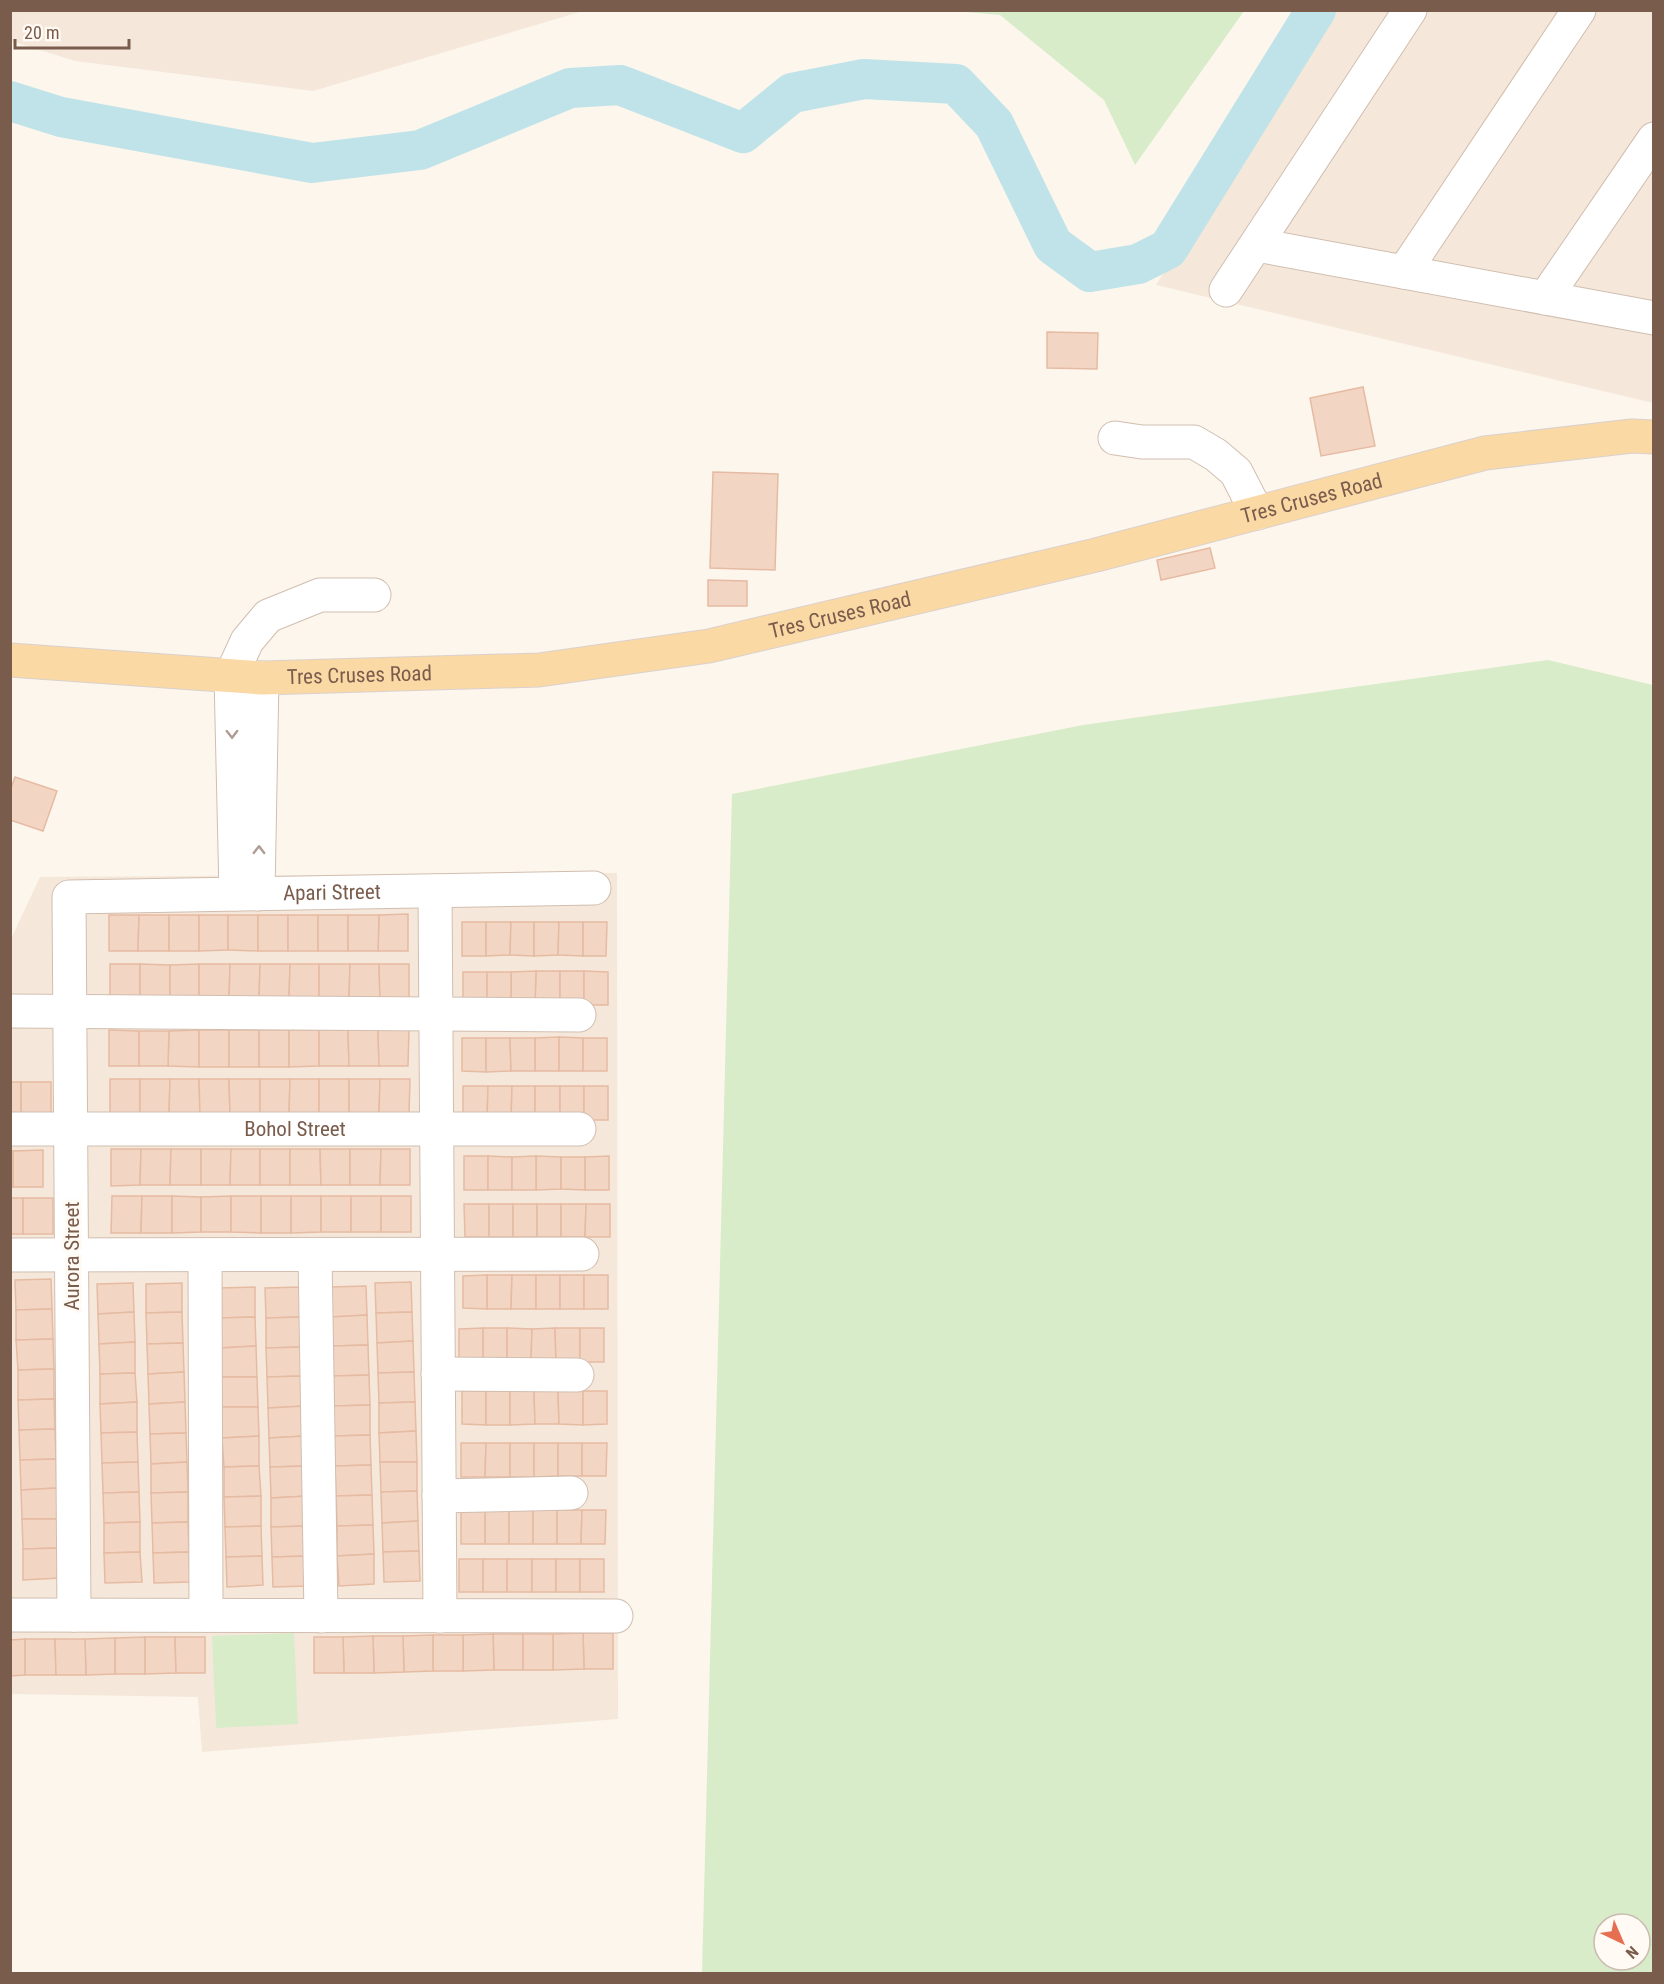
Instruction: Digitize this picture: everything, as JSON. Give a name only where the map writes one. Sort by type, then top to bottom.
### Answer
[{"type":"main road","name":"Tres Cruses Road","points":[[10,660],[246,677],[539,670],[709,646],[1096,555],[1485,453],[1632,436],[1653,437]]},
{"type":"street","points":[[1226,290],[1410,10]]},
{"type":"street","points":[[1404,272],[1578,10]]},
{"type":"street","points":[[1545,298],[1653,139]]},
{"type":"street","points":[[1257,244],[1653,318]]},
{"type":"street","points":[[1115,438],[1142,442],[1194,442],[1216,455],[1236,472],[1257,513]]},
{"type":"street","points":[[247,894],[247,641],[268,616],[320,595],[374,595]]},
{"type":"street","name":"Apari Street","points":[[69,897],[594,888]]},
{"type":"street","points":[[435,891],[440,1616]]},
{"type":"street","name":"Aurora Street","points":[[69,897],[75,1615]]},
{"type":"street","points":[[10,1011],[579,1015]]},
{"type":"street","name":"Bohol Street","points":[[10,1129],[579,1129]]},
{"type":"street","points":[[10,1255],[582,1254]]},
{"type":"street","points":[[205,1255],[206,1615]]},
{"type":"street","points":[[315,1255],[321,1616]]},
{"type":"street","points":[[438,1374],[576,1375]]},
{"type":"street","points":[[439,1496],[571,1493]]},
{"type":"street","points":[[10,1615],[616,1616]]},
{"type":"shaded area","points":[[10,11],[583,11],[313,91],[75,61],[11,41]]},
{"type":"shaded area","points":[[1329,11],[1653,11],[1653,403],[1156,285]]},
{"type":"shaded area","points":[[617,873],[618,1719],[202,1752],[198,1697],[11,1694],[10,941],[40,877]]},
{"type":"green space","points":[[954,11],[1244,11],[1135,165],[1104,100],[1000,15]]},
{"type":"green space","points":[[1548,660],[1653,685],[1653,1973],[702,1973],[732,794],[1083,725]]},
{"type":"green space","points":[[294,1633],[298,1724],[216,1728],[212,1636]]},
{"type":"building","points":[[1047,332],[1098,333],[1097,369],[1047,368]]},
{"type":"building","points":[[1363,387],[1375,446],[1321,456],[1310,398]]},
{"type":"building","points":[[713,472],[778,474],[775,570],[710,568]]},
{"type":"building","points":[[1210,548],[1215,568],[1161,580],[1157,560]]},
{"type":"building","points":[[708,580],[747,581],[747,606],[708,606]]},
{"type":"building","points":[[15,777],[57,791],[43,831],[10,820],[10,791]]},
{"type":"building","points":[[408,914],[408,951],[378,951],[379,915]]},
{"type":"building","points":[[109,915],[139,915],[138,951],[109,951]]},
{"type":"building","points":[[139,915],[169,915],[169,951],[138,951]]},
{"type":"building","points":[[169,915],[199,915],[199,951],[169,951]]},
{"type":"building","points":[[199,915],[228,915],[228,950],[199,951]]},
{"type":"building","points":[[228,915],[258,915],[258,951],[228,950]]},
{"type":"building","points":[[258,915],[288,915],[288,951],[258,951]]},
{"type":"building","points":[[288,915],[318,915],[318,951],[288,951]]},
{"type":"building","points":[[318,915],[348,915],[348,951],[318,951]]},
{"type":"building","points":[[348,915],[379,915],[378,951],[348,951]]},
{"type":"building","points":[[462,922],[486,922],[486,956],[462,956]]},
{"type":"building","points":[[486,922],[511,922],[510,955],[486,956]]},
{"type":"building","points":[[511,922],[534,922],[534,956],[510,955]]},
{"type":"building","points":[[534,922],[559,922],[558,955],[534,956]]},
{"type":"building","points":[[559,922],[583,922],[583,956],[558,955]]},
{"type":"building","points":[[583,922],[607,922],[606,956],[583,956]]},
{"type":"building","points":[[110,964],[140,964],[140,1001],[110,1000]]},
{"type":"building","points":[[140,964],[170,965],[170,1000],[140,1001]]},
{"type":"building","points":[[199,964],[199,1001],[170,1000],[170,965]]},
{"type":"building","points":[[199,964],[230,964],[229,1001],[199,1001]]},
{"type":"building","points":[[230,964],[260,964],[259,1001],[229,1001]]},
{"type":"building","points":[[260,964],[290,964],[289,1000],[259,1001]]},
{"type":"building","points":[[290,964],[319,964],[319,1000],[289,1000]]},
{"type":"building","points":[[319,964],[350,964],[349,1000],[319,1000]]},
{"type":"building","points":[[350,964],[379,964],[380,1000],[349,1000]]},
{"type":"building","points":[[379,964],[409,964],[409,1000],[380,1000]]},
{"type":"building","points":[[536,971],[560,971],[560,1005],[535,1005]]},
{"type":"building","points":[[536,971],[535,1005],[511,1005],[511,972]]},
{"type":"building","points":[[560,971],[584,971],[584,1005],[560,1005]]},
{"type":"building","points":[[584,971],[608,972],[608,1005],[584,1005]]},
{"type":"building","points":[[463,972],[487,972],[487,1005],[463,1005]]},
{"type":"building","points":[[487,972],[511,972],[511,1005],[487,1005]]},
{"type":"building","points":[[109,1030],[139,1031],[139,1066],[109,1066]]},
{"type":"building","points":[[199,1030],[199,1067],[168,1066],[169,1031]]},
{"type":"building","points":[[199,1030],[229,1030],[229,1067],[199,1067]]},
{"type":"building","points":[[229,1030],[259,1030],[259,1067],[229,1067]]},
{"type":"building","points":[[259,1030],[289,1030],[289,1067],[259,1067]]},
{"type":"building","points":[[289,1030],[319,1030],[319,1066],[289,1067]]},
{"type":"building","points":[[319,1030],[348,1030],[349,1066],[319,1066]]},
{"type":"building","points":[[348,1030],[378,1030],[379,1066],[349,1066]]},
{"type":"building","points":[[378,1030],[409,1030],[408,1066],[379,1066]]},
{"type":"building","points":[[139,1031],[169,1031],[168,1066],[139,1066]]},
{"type":"building","points":[[559,1037],[559,1071],[535,1071],[535,1038]]},
{"type":"building","points":[[559,1037],[583,1038],[583,1071],[559,1071]]},
{"type":"building","points":[[462,1038],[486,1038],[486,1072],[462,1071]]},
{"type":"building","points":[[486,1038],[510,1038],[511,1071],[486,1072]]},
{"type":"building","points":[[510,1038],[535,1038],[535,1071],[511,1071]]},
{"type":"building","points":[[583,1038],[607,1038],[607,1071],[583,1071]]},
{"type":"building","points":[[110,1079],[140,1079],[140,1115],[110,1115]]},
{"type":"building","points":[[140,1079],[170,1079],[169,1115],[140,1115]]},
{"type":"building","points":[[170,1079],[199,1079],[200,1115],[169,1115]]},
{"type":"building","points":[[199,1079],[229,1079],[230,1115],[200,1115]]},
{"type":"building","points":[[229,1079],[260,1079],[260,1115],[230,1115]]},
{"type":"building","points":[[260,1079],[290,1079],[289,1115],[260,1115]]},
{"type":"building","points":[[290,1079],[319,1079],[319,1115],[289,1115]]},
{"type":"building","points":[[319,1079],[349,1079],[349,1115],[319,1115]]},
{"type":"building","points":[[349,1079],[380,1079],[379,1115],[349,1115]]},
{"type":"building","points":[[380,1079],[410,1079],[409,1114],[379,1115]]},
{"type":"building","points":[[10,1082],[21,1082],[21,1119],[10,1119]]},
{"type":"building","points":[[21,1082],[51,1082],[51,1119],[21,1119]]},
{"type":"building","points":[[463,1086],[488,1086],[487,1119],[463,1120]]},
{"type":"building","points":[[488,1086],[512,1086],[511,1120],[487,1119]]},
{"type":"building","points":[[512,1086],[535,1086],[535,1120],[511,1120]]},
{"type":"building","points":[[535,1086],[560,1086],[560,1120],[535,1120]]},
{"type":"building","points":[[560,1086],[584,1086],[584,1120],[560,1120]]},
{"type":"building","points":[[584,1086],[608,1086],[608,1120],[584,1120]]},
{"type":"building","points":[[111,1149],[141,1149],[140,1185],[111,1186]]},
{"type":"building","points":[[141,1149],[171,1149],[170,1185],[140,1185]]},
{"type":"building","points":[[171,1149],[201,1149],[201,1185],[170,1185]]},
{"type":"building","points":[[201,1149],[231,1149],[230,1185],[201,1185]]},
{"type":"building","points":[[231,1149],[260,1149],[260,1185],[230,1185]]},
{"type":"building","points":[[260,1149],[290,1149],[290,1185],[260,1185]]},
{"type":"building","points":[[290,1149],[320,1149],[321,1185],[290,1185]]},
{"type":"building","points":[[320,1149],[350,1149],[350,1185],[321,1185]]},
{"type":"building","points":[[350,1149],[381,1149],[380,1185],[350,1185]]},
{"type":"building","points":[[381,1149],[410,1149],[410,1185],[380,1185]]},
{"type":"building","points":[[43,1150],[43,1187],[13,1187],[13,1151]]},
{"type":"building","points":[[10,1151],[13,1151],[13,1187],[10,1187]]},
{"type":"building","points":[[464,1156],[488,1156],[488,1190],[464,1190]]},
{"type":"building","points":[[488,1156],[512,1157],[512,1190],[488,1190]]},
{"type":"building","points":[[536,1156],[561,1157],[561,1189],[536,1190]]},
{"type":"building","points":[[536,1156],[536,1190],[512,1190],[512,1157]]},
{"type":"building","points":[[609,1156],[609,1190],[585,1190],[585,1157]]},
{"type":"building","points":[[561,1157],[585,1157],[585,1190],[561,1189]]},
{"type":"building","points":[[112,1196],[142,1196],[141,1233],[111,1233]]},
{"type":"building","points":[[142,1196],[172,1196],[172,1233],[141,1233]]},
{"type":"building","points":[[172,1196],[201,1197],[201,1232],[172,1233]]},
{"type":"building","points":[[231,1196],[231,1232],[201,1232],[201,1197]]},
{"type":"building","points":[[231,1196],[261,1196],[261,1233],[231,1232]]},
{"type":"building","points":[[261,1196],[291,1196],[291,1233],[261,1233]]},
{"type":"building","points":[[291,1196],[321,1196],[321,1232],[291,1233]]},
{"type":"building","points":[[321,1196],[351,1196],[351,1232],[321,1232]]},
{"type":"building","points":[[351,1196],[381,1196],[381,1232],[351,1232]]},
{"type":"building","points":[[381,1196],[411,1196],[411,1232],[381,1232]]},
{"type":"building","points":[[10,1198],[23,1198],[23,1234],[10,1234]]},
{"type":"building","points":[[23,1198],[53,1198],[53,1234],[23,1234]]},
{"type":"building","points":[[464,1204],[489,1204],[489,1237],[465,1237]]},
{"type":"building","points":[[489,1204],[513,1204],[513,1237],[489,1237]]},
{"type":"building","points":[[513,1204],[537,1204],[537,1237],[513,1237]]},
{"type":"building","points":[[537,1204],[561,1204],[561,1237],[537,1237]]},
{"type":"building","points":[[561,1204],[586,1204],[585,1237],[561,1237]]},
{"type":"building","points":[[586,1204],[610,1204],[610,1237],[585,1237]]},
{"type":"building","points":[[487,1275],[512,1275],[511,1309],[487,1309]]},
{"type":"building","points":[[487,1275],[487,1309],[463,1308],[463,1276]]},
{"type":"building","points":[[512,1275],[536,1275],[536,1309],[511,1309]]},
{"type":"building","points":[[536,1275],[560,1275],[560,1309],[536,1309]]},
{"type":"building","points":[[560,1275],[584,1275],[584,1309],[560,1309]]},
{"type":"building","points":[[584,1275],[608,1275],[608,1309],[584,1309]]},
{"type":"building","points":[[51,1279],[52,1309],[16,1310],[15,1280]]},
{"type":"building","points":[[411,1282],[412,1312],[376,1313],[375,1283]]},
{"type":"building","points":[[133,1283],[134,1312],[98,1314],[97,1284]]},
{"type":"building","points":[[182,1283],[182,1312],[146,1313],[146,1284]]},
{"type":"building","points":[[366,1286],[367,1315],[331,1317],[330,1287]]},
{"type":"building","points":[[255,1287],[255,1317],[219,1318],[219,1288]]},
{"type":"building","points":[[301,1287],[302,1317],[266,1318],[265,1288]]},
{"type":"building","points":[[52,1309],[53,1339],[16,1340],[16,1310]]},
{"type":"building","points":[[134,1312],[135,1342],[99,1344],[98,1314]]},
{"type":"building","points":[[182,1312],[183,1343],[147,1344],[146,1313]]},
{"type":"building","points":[[412,1312],[413,1341],[377,1343],[376,1313]]},
{"type":"building","points":[[367,1315],[368,1345],[332,1346],[331,1317]]},
{"type":"building","points":[[255,1317],[256,1346],[220,1348],[219,1318]]},
{"type":"building","points":[[302,1317],[303,1347],[266,1348],[266,1318]]},
{"type":"building","points":[[483,1328],[507,1328],[507,1362],[483,1362]]},
{"type":"building","points":[[483,1328],[483,1362],[459,1362],[459,1329]]},
{"type":"building","points":[[507,1328],[532,1329],[531,1361],[507,1362]]},
{"type":"building","points":[[555,1328],[556,1362],[531,1361],[532,1329]]},
{"type":"building","points":[[555,1328],[580,1328],[580,1362],[556,1362]]},
{"type":"building","points":[[580,1328],[604,1328],[604,1362],[580,1362]]},
{"type":"building","points":[[53,1339],[54,1369],[18,1370],[16,1340]]},
{"type":"building","points":[[413,1341],[414,1372],[378,1373],[377,1343]]},
{"type":"building","points":[[135,1342],[135,1373],[100,1374],[99,1344]]},
{"type":"building","points":[[183,1343],[184,1372],[148,1374],[147,1344]]},
{"type":"building","points":[[368,1345],[369,1375],[333,1376],[332,1346]]},
{"type":"building","points":[[256,1346],[257,1377],[221,1377],[220,1348]]},
{"type":"building","points":[[303,1347],[303,1376],[267,1377],[266,1348]]},
{"type":"building","points":[[54,1369],[54,1399],[18,1400],[18,1370]]},
{"type":"building","points":[[184,1372],[185,1402],[149,1404],[148,1374]]},
{"type":"building","points":[[414,1372],[415,1402],[379,1403],[378,1373]]},
{"type":"building","points":[[135,1373],[137,1402],[100,1404],[100,1374]]},
{"type":"building","points":[[369,1375],[370,1405],[334,1406],[333,1376]]},
{"type":"building","points":[[303,1376],[304,1406],[268,1408],[267,1377]]},
{"type":"building","points":[[221,1377],[257,1377],[258,1407],[222,1407]]},
{"type":"building","points":[[462,1391],[486,1391],[486,1425],[462,1424]]},
{"type":"building","points":[[486,1391],[510,1391],[510,1425],[486,1425]]},
{"type":"building","points":[[510,1391],[534,1391],[535,1424],[510,1425]]},
{"type":"building","points":[[534,1391],[558,1391],[559,1424],[535,1424]]},
{"type":"building","points":[[558,1391],[583,1391],[583,1425],[559,1424]]},
{"type":"building","points":[[583,1391],[607,1391],[607,1424],[583,1425]]},
{"type":"building","points":[[54,1399],[55,1429],[19,1430],[18,1400]]},
{"type":"building","points":[[137,1402],[137,1432],[101,1433],[100,1404]]},
{"type":"building","points":[[185,1402],[186,1433],[150,1434],[149,1404]]},
{"type":"building","points":[[415,1402],[416,1431],[379,1433],[379,1403]]},
{"type":"building","points":[[370,1405],[370,1435],[334,1436],[334,1406]]},
{"type":"building","points":[[304,1406],[305,1436],[269,1438],[268,1408]]},
{"type":"building","points":[[222,1407],[258,1407],[259,1436],[222,1438]]},
{"type":"building","points":[[55,1429],[56,1459],[20,1460],[19,1430]]},
{"type":"building","points":[[416,1431],[417,1462],[380,1462],[379,1433]]},
{"type":"building","points":[[137,1432],[138,1462],[102,1463],[101,1433]]},
{"type":"building","points":[[186,1433],[187,1462],[151,1464],[150,1434]]},
{"type":"building","points":[[370,1435],[371,1465],[335,1466],[334,1436]]},
{"type":"building","points":[[259,1436],[259,1466],[224,1467],[222,1438]]},
{"type":"building","points":[[305,1436],[306,1466],[270,1467],[269,1438]]},
{"type":"building","points":[[461,1443],[486,1443],[485,1477],[461,1477]]},
{"type":"building","points":[[486,1443],[510,1443],[510,1477],[485,1477]]},
{"type":"building","points":[[510,1443],[534,1443],[534,1477],[510,1477]]},
{"type":"building","points":[[534,1443],[558,1443],[558,1476],[534,1477]]},
{"type":"building","points":[[558,1443],[582,1443],[582,1476],[558,1476]]},
{"type":"building","points":[[582,1443],[607,1443],[606,1476],[582,1476]]},
{"type":"building","points":[[56,1459],[57,1488],[21,1490],[20,1460]]},
{"type":"building","points":[[138,1462],[139,1492],[103,1493],[102,1463]]},
{"type":"building","points":[[187,1462],[188,1492],[151,1493],[151,1464]]},
{"type":"building","points":[[380,1462],[417,1462],[417,1491],[381,1492]]},
{"type":"building","points":[[371,1465],[372,1495],[336,1496],[335,1466]]},
{"type":"building","points":[[259,1466],[261,1496],[224,1497],[224,1467]]},
{"type":"building","points":[[306,1466],[307,1496],[271,1498],[270,1467]]},
{"type":"building","points":[[57,1488],[58,1519],[22,1519],[21,1490]]},
{"type":"building","points":[[417,1491],[418,1521],[382,1523],[381,1492]]},
{"type":"building","points":[[139,1492],[140,1522],[104,1523],[103,1493]]},
{"type":"building","points":[[188,1492],[188,1522],[152,1523],[151,1493]]},
{"type":"building","points":[[372,1495],[373,1525],[337,1526],[336,1496]]},
{"type":"building","points":[[261,1496],[261,1526],[225,1527],[224,1497]]},
{"type":"building","points":[[307,1496],[308,1526],[271,1527],[271,1498]]},
{"type":"building","points":[[485,1510],[509,1510],[509,1544],[485,1544]]},
{"type":"building","points":[[485,1510],[485,1544],[461,1544],[461,1511]]},
{"type":"building","points":[[509,1510],[533,1510],[533,1544],[509,1544]]},
{"type":"building","points":[[533,1510],[557,1510],[557,1544],[533,1544]]},
{"type":"building","points":[[557,1510],[582,1510],[581,1544],[557,1544]]},
{"type":"building","points":[[582,1510],[606,1510],[605,1544],[581,1544]]},
{"type":"building","points":[[22,1519],[58,1519],[58,1548],[23,1549]]},
{"type":"building","points":[[418,1521],[419,1551],[383,1552],[382,1523]]},
{"type":"building","points":[[140,1522],[140,1552],[104,1553],[104,1523]]},
{"type":"building","points":[[188,1522],[189,1552],[153,1553],[152,1523]]},
{"type":"building","points":[[373,1525],[374,1554],[337,1556],[337,1526]]},
{"type":"building","points":[[261,1526],[262,1556],[226,1557],[225,1527]]},
{"type":"building","points":[[308,1526],[308,1556],[272,1557],[271,1527]]},
{"type":"building","points":[[58,1548],[60,1578],[23,1580],[23,1549]]},
{"type":"building","points":[[419,1551],[420,1581],[384,1582],[383,1552]]},
{"type":"building","points":[[140,1552],[142,1582],[105,1583],[104,1553]]},
{"type":"building","points":[[189,1552],[190,1582],[154,1583],[153,1553]]},
{"type":"building","points":[[374,1554],[374,1584],[339,1586],[337,1556]]},
{"type":"building","points":[[262,1556],[263,1585],[227,1587],[226,1557]]},
{"type":"building","points":[[308,1556],[309,1586],[273,1587],[272,1557]]},
{"type":"building","points":[[459,1559],[483,1559],[483,1592],[459,1592]]},
{"type":"building","points":[[483,1559],[507,1559],[507,1592],[483,1592]]},
{"type":"building","points":[[507,1559],[532,1559],[532,1592],[507,1592]]},
{"type":"building","points":[[532,1559],[556,1559],[556,1592],[532,1592]]},
{"type":"building","points":[[556,1559],[580,1559],[580,1592],[556,1592]]},
{"type":"building","points":[[580,1559],[604,1559],[604,1592],[580,1592]]},
{"type":"building","points":[[583,1633],[613,1633],[613,1669],[584,1669]]},
{"type":"building","points":[[583,1633],[584,1669],[553,1670],[553,1634]]},
{"type":"building","points":[[493,1634],[523,1634],[523,1670],[494,1670]]},
{"type":"building","points":[[493,1634],[494,1670],[463,1671],[463,1635]]},
{"type":"building","points":[[523,1634],[553,1634],[553,1670],[523,1670]]},
{"type":"building","points":[[433,1635],[463,1635],[463,1671],[433,1671]]},
{"type":"building","points":[[433,1635],[433,1671],[404,1672],[403,1636]]},
{"type":"building","points":[[373,1636],[403,1636],[404,1672],[374,1673]]},
{"type":"building","points":[[373,1636],[374,1673],[344,1673],[343,1637]]},
{"type":"building","points":[[145,1637],[175,1637],[176,1673],[145,1674]]},
{"type":"building","points":[[145,1637],[145,1674],[115,1674],[115,1638]]},
{"type":"building","points":[[175,1637],[205,1637],[205,1673],[176,1673]]},
{"type":"building","points":[[314,1637],[343,1637],[344,1673],[314,1673]]},
{"type":"building","points":[[115,1638],[115,1674],[86,1675],[85,1639]]},
{"type":"building","points":[[25,1639],[55,1639],[56,1675],[25,1675]]},
{"type":"building","points":[[25,1639],[25,1675],[10,1676],[10,1640]]},
{"type":"building","points":[[55,1639],[85,1639],[86,1675],[56,1675]]},
{"type":"waterway","points":[[10,101],[61,117],[312,163],[420,150],[570,88],[620,85],[743,133],[792,93],[864,79],[956,84],[994,124],[1053,245],[1090,272],[1138,264],[1168,249],[1316,10]]}]
